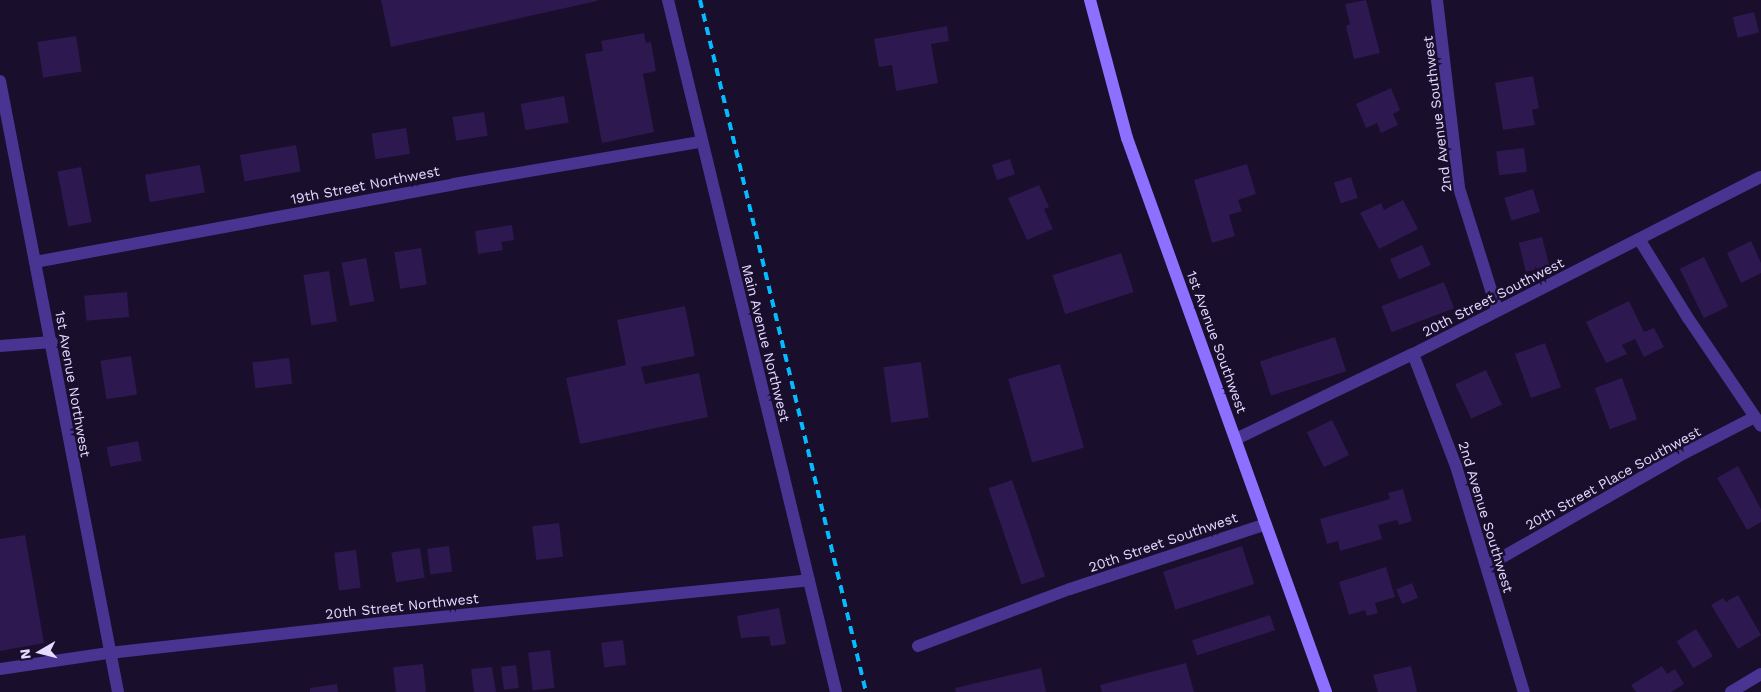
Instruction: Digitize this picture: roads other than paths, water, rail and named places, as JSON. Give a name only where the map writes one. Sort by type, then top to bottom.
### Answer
[{"type":"main road","name":"1st Avenue Southwest","points":[[1090,0],[1127,138],[1326,692]]},
{"type":"street","name":"Main Avenue Northwest","points":[[668,0],[836,692]]},
{"type":"street","name":"2nd Avenue Southwest","points":[[1437,0],[1460,188],[1497,309]]},
{"type":"street","name":"1st Avenue Northwest","points":[[0,81],[52,342],[76,489],[118,692]]},
{"type":"street","name":"19th Street Northwest","points":[[35,262],[454,184],[701,142]]},
{"type":"street","name":"20th Street Southwest","points":[[1236,439],[1414,354],[1497,309],[1761,176]]},
{"type":"street","points":[[1639,239],[1688,318],[1758,421]]},
{"type":"street","points":[[0,346],[52,342]]},
{"type":"street","name":"2nd Avenue Southwest","points":[[1414,354],[1456,466],[1524,692]]},
{"type":"street","name":"20th Street Place Southwest","points":[[1487,566],[1679,456],[1758,421]]},
{"type":"street","name":"20th Street Southwest","points":[[918,646],[1070,589],[1266,524]]},
{"type":"street","name":"20th Street Northwest","points":[[0,669],[109,653],[809,580]]},
{"type":"street","points":[[1731,692],[1761,674]]},
{"type":"railway","points":[[700,0],[866,692]]}]
